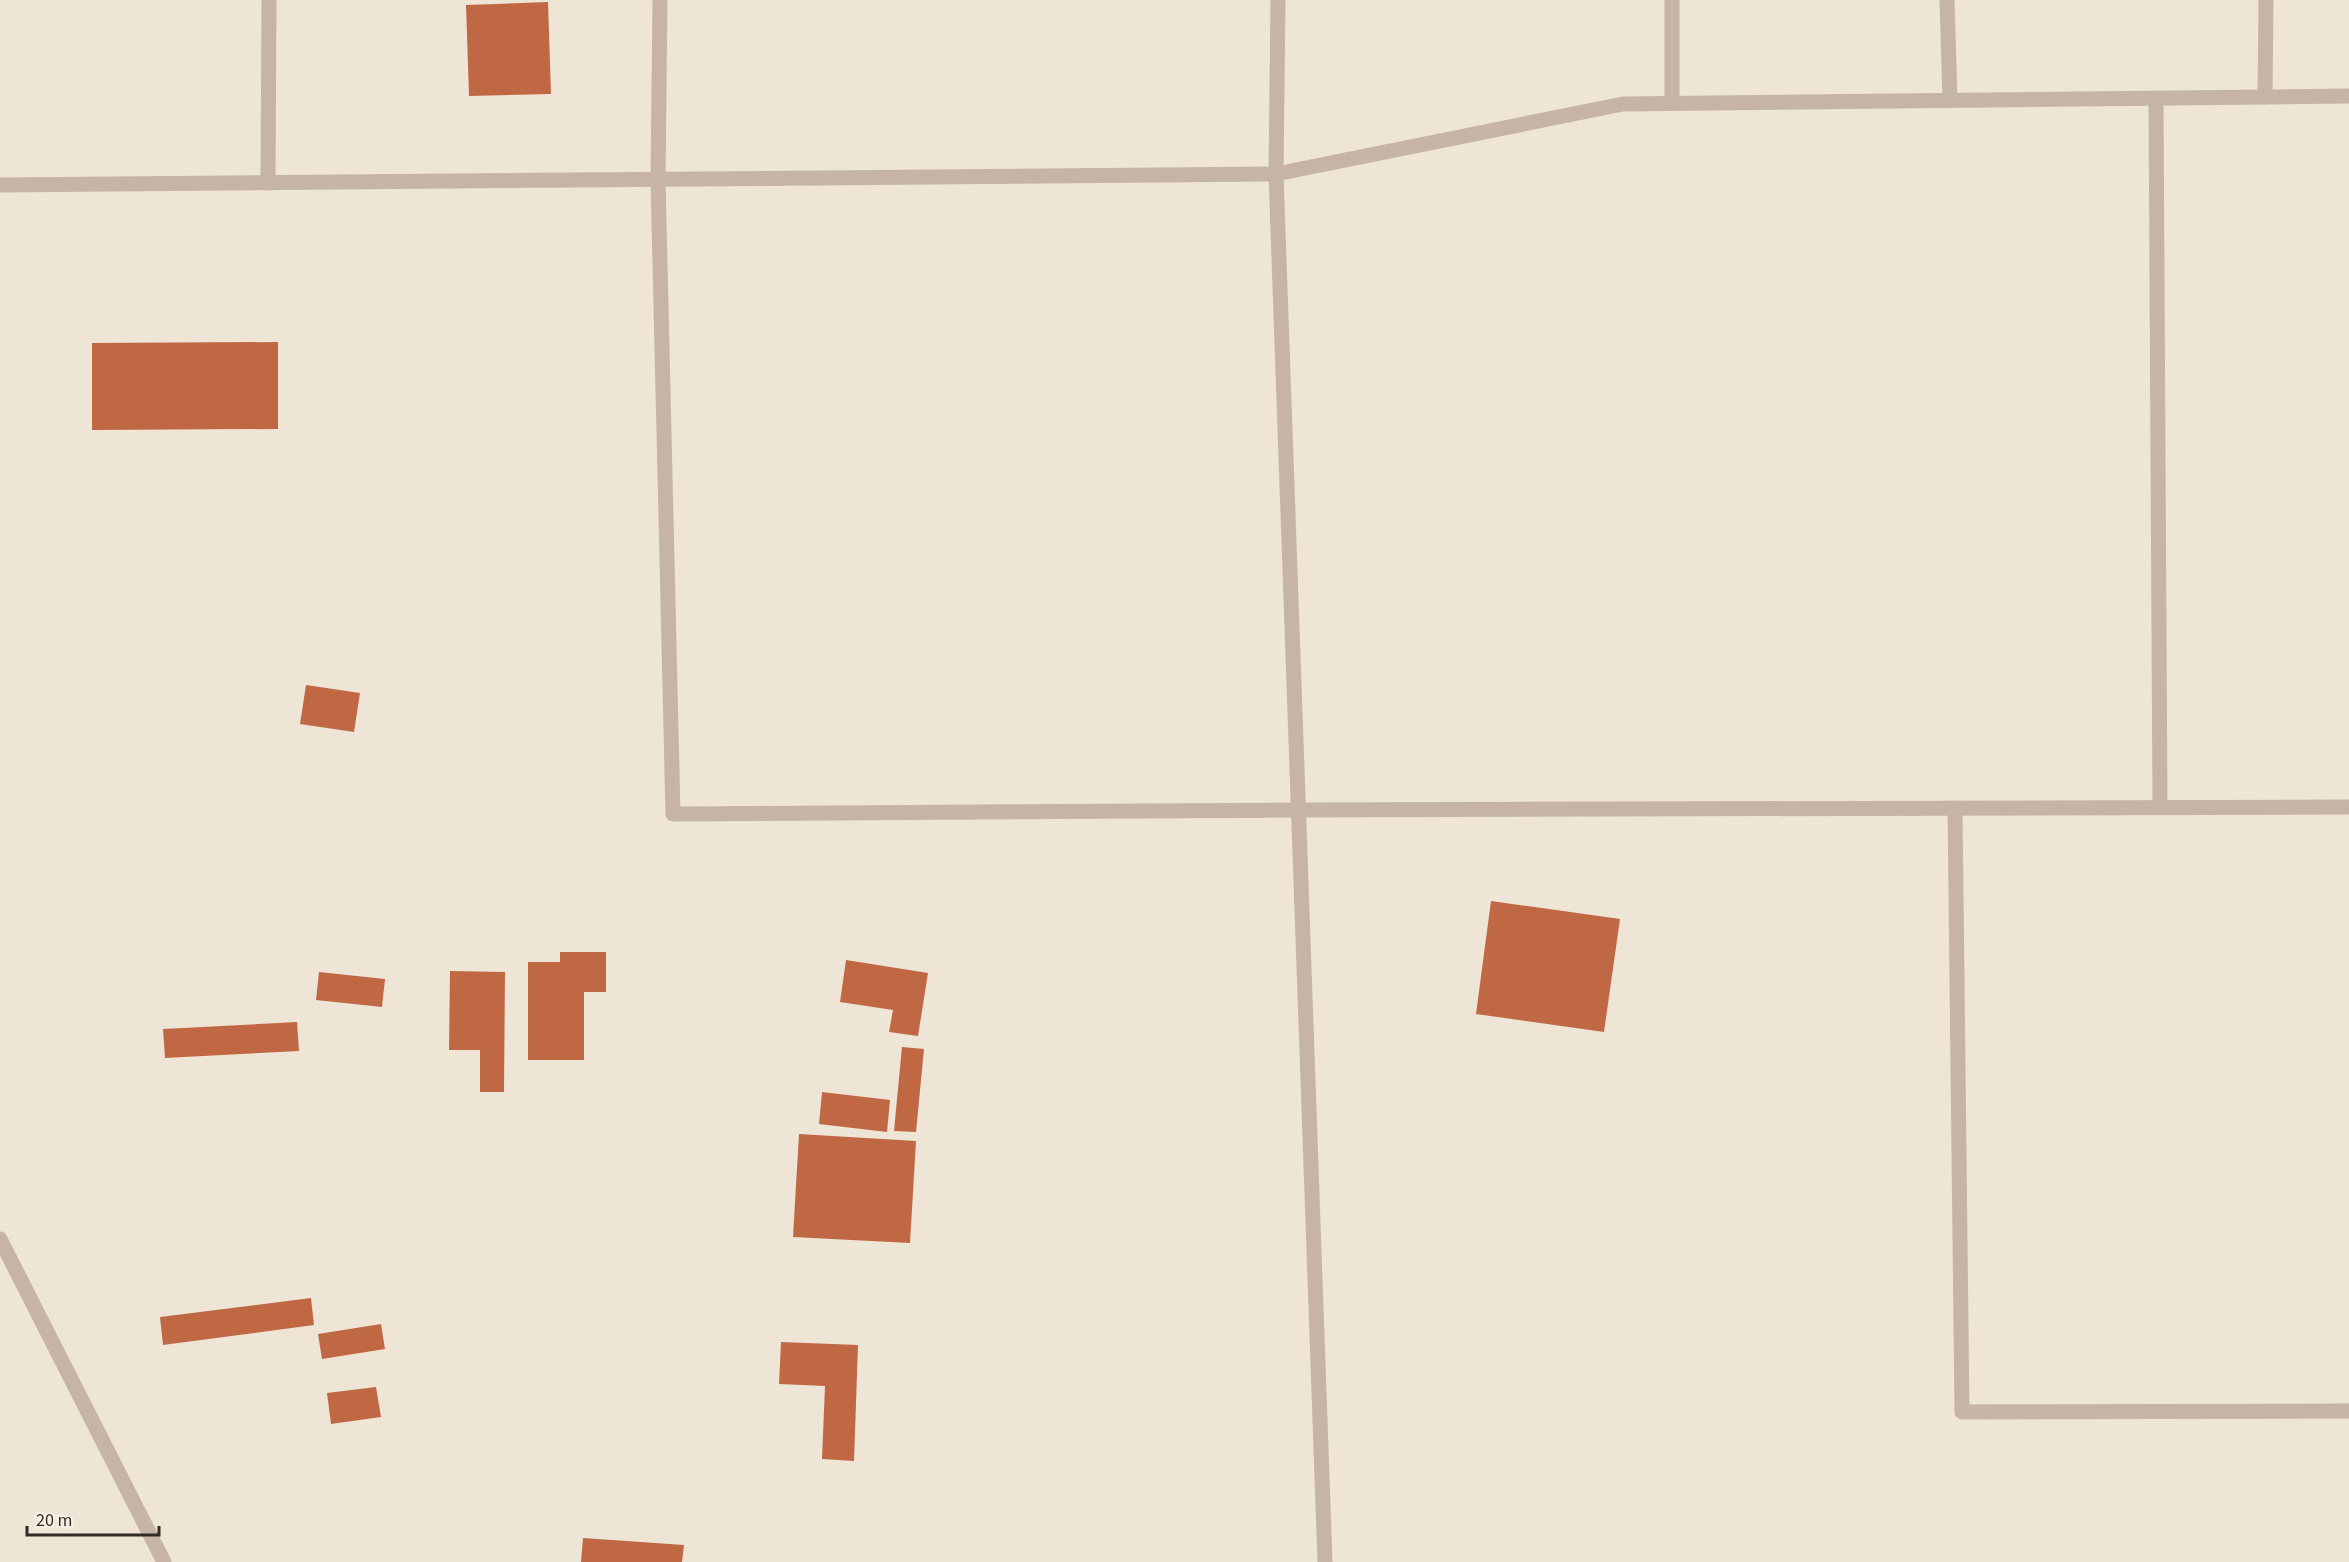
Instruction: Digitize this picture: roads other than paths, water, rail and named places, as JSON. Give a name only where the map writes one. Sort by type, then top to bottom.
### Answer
[{"type":"street","points":[[268,183],[270,0]]},
{"type":"street","points":[[660,0],[658,180],[673,814],[2349,807]]},
{"type":"street","points":[[1278,0],[1276,174],[1325,1562]]},
{"type":"street","points":[[1672,0],[1672,103]]},
{"type":"street","points":[[1947,0],[1950,100]]},
{"type":"street","points":[[2265,97],[2266,0]]},
{"type":"street","points":[[0,185],[1276,174],[1623,104],[2349,96]]},
{"type":"street","points":[[2156,98],[2160,807]]},
{"type":"street","points":[[1955,808],[1962,1412],[2349,1411]]},
{"type":"street","points":[[0,1239],[164,1562]]}]
